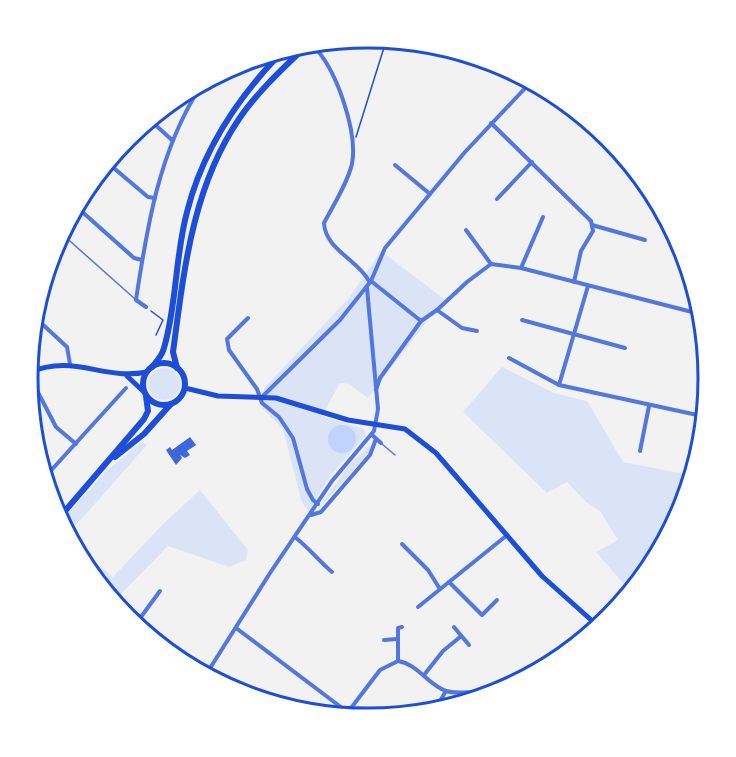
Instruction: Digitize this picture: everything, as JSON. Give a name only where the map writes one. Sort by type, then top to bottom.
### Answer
[{"type":"main road","points":[[108,463],[144,434],[171,403],[182,395],[185,388],[184,381],[177,368],[173,352],[191,235],[209,174],[239,119],[260,93],[296,56]]},
{"type":"main road","points":[[66,511],[108,463],[148,411],[143,384],[149,369],[164,349],[182,231],[200,173],[234,111],[273,62]]},
{"type":"main road","points":[[38,369],[48,365],[70,364],[127,376],[165,363],[177,368]]},
{"type":"main road","points":[[127,376],[158,404],[171,403]]},
{"type":"main road","points":[[185,388],[218,396],[276,398],[348,420],[375,422],[405,429],[425,443],[543,576],[592,621]]},
{"type":"street","points":[[318,52],[330,67],[353,140],[351,167],[324,223],[324,232],[329,240],[370,281],[421,321]]},
{"type":"street","points":[[262,397],[340,320],[367,288],[385,248],[491,123],[525,88]]},
{"type":"street","points":[[146,308],[136,300],[155,198],[172,140],[195,97]]},
{"type":"street","points":[[491,123],[592,225],[645,240]]},
{"type":"street","points":[[156,125],[172,140]]},
{"type":"street","points":[[497,199],[532,162]]},
{"type":"street","points":[[395,165],[430,194]]},
{"type":"street","points":[[114,168],[148,198],[155,198]]},
{"type":"street","points":[[83,212],[134,258],[142,260]]},
{"type":"street","points":[[521,268],[543,217]]},
{"type":"street","points":[[574,282],[581,251],[593,231],[592,225]]},
{"type":"street","points":[[466,230],[491,264]]},
{"type":"street","points":[[375,394],[380,378],[421,321],[491,264],[521,268],[691,312]]},
{"type":"street","points":[[559,385],[588,286]]},
{"type":"street","points":[[210,669],[276,564],[296,538],[340,470],[372,435],[378,409],[367,288]]},
{"type":"street","points":[[437,310],[462,328],[477,331]]},
{"type":"street","points":[[248,318],[227,339],[227,344],[236,361],[262,397],[262,403],[279,417],[293,438],[307,489],[318,504]]},
{"type":"street","points":[[522,321],[625,348]]},
{"type":"street","points":[[42,324],[67,347],[70,364]]},
{"type":"street","points":[[509,358],[559,385],[697,415]]},
{"type":"street","points":[[51,471],[126,388]]},
{"type":"street","points":[[38,392],[56,427],[76,444]]},
{"type":"street","points":[[640,452],[649,406]]},
{"type":"street","points":[[372,435],[381,443]]},
{"type":"street","points":[[311,515],[321,512],[370,454],[376,439]]},
{"type":"street","points":[[418,607],[506,536]]},
{"type":"street","points":[[296,538],[314,551],[319,561],[332,572]]},
{"type":"street","points":[[402,544],[428,570],[441,589]]},
{"type":"street","points":[[449,582],[482,615],[497,600]]},
{"type":"street","points":[[140,618],[160,591]]},
{"type":"street","points":[[398,661],[398,628],[402,627]]},
{"type":"street","points":[[454,627],[469,645]]},
{"type":"street","points":[[236,628],[342,708]]},
{"type":"street","points":[[424,675],[443,651],[460,637]]},
{"type":"street","points":[[384,639],[397,639]]},
{"type":"street","points":[[351,708],[380,670],[398,661],[406,662],[446,691],[470,693]]},
{"type":"street","points":[[440,701],[446,691]]},
{"type":"lane","points":[[68,240],[136,300]]},
{"type":"lane","points":[[381,443],[395,455]]},
{"type":"path","points":[[353,140],[358,134],[384,49]]},
{"type":"path","points":[[146,308],[163,320],[156,335]]},
{"type":"shaded area","points":[[381,251],[444,299],[368,398],[349,384],[340,383],[322,416],[364,429],[366,435],[330,476],[308,512],[301,500],[283,429],[262,408],[264,388],[349,298]]},
{"type":"shaded area","points":[[502,367],[554,393],[587,401],[623,462],[684,474],[673,505],[654,544],[625,586],[596,552],[618,540],[600,511],[586,502],[567,482],[547,493],[463,412]]},
{"type":"shaded area","points":[[164,368],[176,372],[180,384],[176,396],[164,400],[152,396],[148,384],[152,372]]},
{"type":"shaded area","points":[[142,442],[147,445],[74,528],[67,514],[105,472]]},
{"type":"shaded area","points":[[371,444],[369,453],[318,509],[349,465]]},
{"type":"shaded area","points":[[200,490],[248,550],[246,560],[229,567],[168,546],[119,595],[90,558],[113,577],[162,525]]},
{"type":"water","points":[[342,425],[352,429],[356,439],[352,449],[342,453],[332,449],[328,439],[332,429]]},
{"type":"building","points":[[190,437],[196,445],[187,451],[190,455],[185,458],[180,455],[182,458],[176,465],[166,450],[170,447],[172,450]]}]
